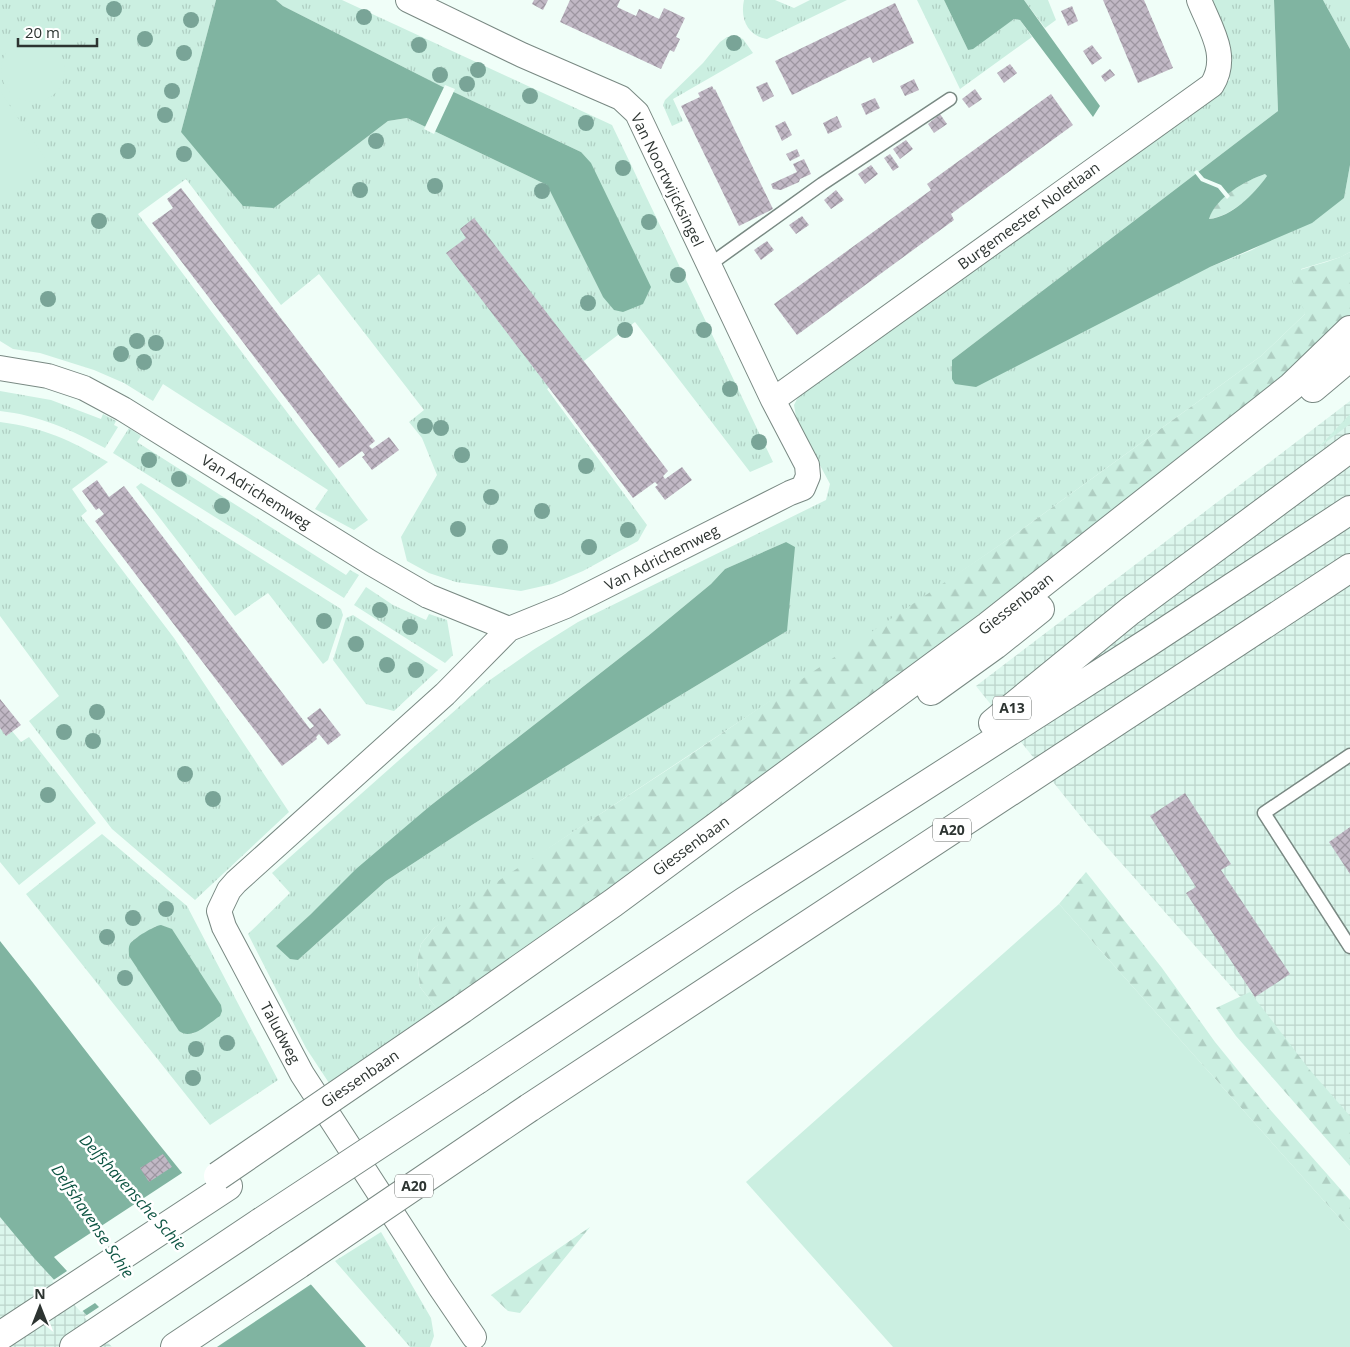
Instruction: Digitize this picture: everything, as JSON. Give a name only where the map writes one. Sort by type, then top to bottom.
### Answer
[{"type":"main road","name":"Giessenbaan","points":[[0,1336],[228,1186],[466,1015],[613,903],[988,626],[1292,387],[1350,330]]},
{"type":"main road","name":"Giessenbaan","points":[[0,1320],[226,1170],[632,906],[996,645],[1350,357]]},
{"type":"main road","name":"A13","points":[[895,804],[1130,611],[1350,448]]},
{"type":"main road","points":[[74,1347],[895,804],[1350,510]]},
{"type":"main road","name":"A20","points":[[175,1347],[529,1108],[1350,568]]},
{"type":"main road","name":"A20","points":[[1170,688],[1350,590]]},
{"type":"street","name":"Van Noortwijcksingel","points":[[408,0],[522,55],[621,98],[636,113],[773,400],[807,465],[808,476]]},
{"type":"street","name":"Burgemeester Noletlaan","points":[[773,400],[1212,85],[1220,66],[1219,51],[1198,0]]},
{"type":"street","name":"Van Adrichemweg","points":[[0,368],[48,376],[84,388],[123,409],[370,563],[428,596],[509,629]]},
{"type":"street","name":"Van Adrichemweg","points":[[385,746],[445,694],[509,629],[566,606],[803,488],[808,476]]},
{"type":"street","name":"Taludweg","points":[[385,746],[236,882],[229,890],[219,911],[224,927],[302,1074],[440,1287],[471,1342]]},
{"type":"lane","points":[[709,265],[822,184],[950,100]]},
{"type":"lane","points":[[1350,756],[1264,813],[1350,947]]},
{"type":"shaded area","points":[[1350,401],[1350,1120],[1090,828],[976,686]]},
{"type":"shaded area","points":[[0,1163],[178,1347],[0,1347]]},
{"type":"green space","points":[[0,0],[216,0],[181,132],[274,208],[388,121],[407,118],[547,185],[603,297],[581,152],[441,86],[283,6],[276,0],[342,0],[612,125],[773,462],[750,472],[635,322],[547,389],[647,525],[638,541],[583,571],[552,584],[521,591],[456,582],[429,573],[407,561],[401,537],[437,475],[422,438],[409,422],[424,410],[319,274],[281,305],[186,179],[138,214],[368,520],[354,530],[315,509],[328,490],[163,384],[153,401],[124,383],[94,370],[40,353],[13,349],[0,341]]},
{"type":"green space","points":[[744,0],[775,0],[794,8],[810,0],[847,0],[767,39],[754,34],[746,25],[743,13]]},
{"type":"green space","points":[[917,0],[944,0],[968,50],[1014,19],[1020,20],[1032,37],[960,89]]},
{"type":"green space","points":[[1024,0],[1048,0],[1056,20],[1045,28]]},
{"type":"green space","points":[[1201,0],[1274,0],[1278,111],[952,360],[1210,267],[1252,250],[1344,198],[1350,165],[1350,252],[1341,257],[1301,269],[1305,314],[1261,356],[1010,538],[858,643],[555,844],[434,928],[421,944],[417,961],[420,987],[437,1009],[329,1083],[306,1048],[248,934],[290,893],[272,873],[487,682],[533,650],[578,622],[826,500],[830,484],[797,422],[794,405],[799,395],[1230,80]],"holes":[[[786,542],[787,631],[661,707],[386,881],[298,960],[276,946],[430,806],[648,636],[711,584],[725,569]]]},
{"type":"green space","points":[[1323,0],[1350,0],[1350,49]]},
{"type":"green space","points":[[736,36],[743,39],[753,53],[673,99],[683,121],[672,126],[663,105],[665,100],[703,63],[720,42],[727,37]]},
{"type":"green space","points":[[27,38],[39,38],[56,47],[63,58],[65,70],[63,82],[56,93],[39,102],[27,102],[15,97],[6,88],[1,76],[1,64],[6,52],[15,43]]},
{"type":"green space","points":[[0,91],[48,163],[0,195]]},
{"type":"green space","points":[[1265,174],[1267,176],[1262,183],[1242,204],[1226,214],[1209,219],[1212,211],[1224,197],[1240,186]]},
{"type":"green space","points":[[1350,252],[1350,315],[1339,331],[1221,441],[627,881],[437,1009],[420,987],[417,961],[421,944],[434,928],[463,904],[690,755],[1010,538],[1261,356],[1305,314],[1290,274],[1336,259]]},
{"type":"green space","points":[[0,391],[51,400],[101,419],[103,414],[116,421],[114,425],[118,427],[105,448],[54,424],[28,416],[0,411]]},
{"type":"green space","points":[[1350,414],[1350,424],[1318,448]]},
{"type":"green space","points":[[0,422],[44,431],[81,447],[108,462],[72,489],[87,511],[81,516],[174,638],[289,812],[195,900],[112,829],[29,721],[59,696],[0,616]]},
{"type":"green space","points":[[129,428],[141,436],[137,442],[346,575],[350,570],[359,575],[344,598],[113,453]]},
{"type":"green space","points":[[141,483],[341,609],[343,615],[328,660],[323,664],[268,593],[235,616],[136,487]]},
{"type":"green space","points":[[366,587],[393,605],[426,620],[429,614],[447,620],[453,655],[445,663],[354,605]]},
{"type":"green space","points":[[353,615],[438,670],[394,711],[366,704],[333,660],[346,618]]},
{"type":"green space","points":[[0,728],[6,736],[12,731],[21,742],[29,737],[96,823],[19,885],[0,862]]},
{"type":"green space","points":[[102,834],[187,906],[278,1080],[210,1125],[26,894]],"holes":[[[156,926],[198,1030],[192,1034],[132,941]]]},
{"type":"green space","points":[[1086,872],[1162,968],[1215,1042],[1267,1106],[1350,1200],[1350,1230],[1059,904]]},
{"type":"green space","points":[[1059,904],[1350,1230],[1350,1347],[893,1347],[746,1182]]},
{"type":"green space","points":[[1250,992],[1309,1069],[1350,1116],[1350,1166],[1236,1036],[1216,1008]]},
{"type":"green space","points":[[590,1227],[520,1313],[508,1311],[491,1295]]},
{"type":"green space","points":[[381,1232],[431,1318],[434,1336],[430,1347],[410,1347],[335,1261]]},
{"type":"water","points":[[216,0],[276,0],[283,6],[441,86],[581,152],[591,163],[651,287],[643,304],[623,312],[614,310],[603,297],[547,185],[407,118],[388,121],[274,208],[243,206],[181,132]]},
{"type":"water","points":[[944,0],[1024,0],[1100,106],[1093,117],[1020,20],[1014,19],[973,49],[968,50]]},
{"type":"water","points":[[1274,0],[1323,0],[1350,49],[1350,165],[1344,198],[1312,223],[1210,267],[976,387],[955,384],[952,379],[952,360],[1278,111]],"holes":[[[1265,174],[1267,176],[1256,190],[1234,209],[1226,214],[1209,219],[1218,204],[1232,191],[1257,177]]]},
{"type":"water","points":[[786,542],[795,547],[787,631],[661,707],[386,881],[298,960],[290,959],[276,946],[356,869],[430,806],[648,636],[711,584],[725,569]]},
{"type":"water","points":[[161,925],[172,929],[221,1005],[222,1011],[220,1016],[206,1026],[189,1034],[179,1031],[129,956],[129,947],[132,942],[149,930]]},
{"type":"water","points":[[0,941],[175,1164],[249,1251],[287,1293],[307,1280],[366,1347],[116,1347],[34,1258],[0,1217]]},
{"type":"pier","points":[[445,85],[455,89],[434,134],[424,129]]},
{"type":"pier","points":[[1197,170],[1204,178],[1221,185],[1230,196],[1227,199],[1218,188],[1201,181],[1194,172]]},
{"type":"pier","points":[[185,1171],[287,1290],[306,1277],[313,1283],[217,1347],[112,1347],[84,1317],[99,1307],[95,1303],[81,1312],[52,1281],[67,1271],[54,1257]]},
{"type":"building","points":[[534,0],[548,0],[543,10],[532,4]]},
{"type":"building","points":[[570,0],[620,0],[617,7],[636,16],[639,9],[659,19],[664,8],[685,18],[676,37],[680,39],[674,52],[670,50],[661,69],[560,22]]},
{"type":"building","points":[[1103,0],[1144,0],[1173,68],[1138,83]]},
{"type":"building","points":[[895,3],[914,43],[873,63],[870,57],[792,95],[775,61]]},
{"type":"building","points":[[1072,6],[1078,21],[1068,26],[1061,11]]},
{"type":"building","points":[[1092,45],[1102,58],[1092,65],[1083,51]]},
{"type":"building","points":[[1010,64],[1017,73],[1004,83],[997,73]]},
{"type":"building","points":[[1110,69],[1115,75],[1105,82],[1101,76]]},
{"type":"building","points":[[914,79],[919,90],[905,96],[900,86]]},
{"type":"building","points":[[767,82],[774,96],[763,102],[756,87]]},
{"type":"building","points":[[712,86],[773,209],[739,226],[681,106],[700,97],[698,93]]},
{"type":"building","points":[[975,89],[982,99],[969,108],[962,99]]},
{"type":"building","points":[[1051,94],[1073,125],[951,214],[954,220],[797,335],[774,304],[931,190],[927,184]]},
{"type":"building","points":[[875,98],[880,108],[866,115],[861,104]]},
{"type":"building","points":[[940,114],[947,124],[934,133],[928,124]]},
{"type":"building","points":[[837,116],[842,127],[828,134],[823,123]]},
{"type":"building","points":[[785,121],[792,135],[782,141],[775,126]]},
{"type":"building","points":[[906,140],[913,149],[900,159],[893,149]]},
{"type":"building","points":[[797,149],[800,156],[790,161],[786,154]]},
{"type":"building","points":[[890,154],[899,167],[893,171],[884,158]]},
{"type":"building","points":[[804,159],[811,174],[781,190],[773,189],[771,184],[797,172],[793,164]]},
{"type":"building","points":[[871,165],[878,174],[865,184],[858,174]]},
{"type":"building","points":[[181,188],[375,441],[369,446],[372,449],[389,437],[399,450],[372,470],[362,457],[365,455],[362,451],[339,468],[152,223],[173,208],[167,199]]},
{"type":"building","points":[[836,190],[844,200],[831,209],[824,200]]},
{"type":"building","points":[[802,216],[809,225],[796,234],[789,225]]},
{"type":"building","points":[[474,218],[668,471],[663,476],[665,479],[682,467],[692,480],[665,500],[655,487],[658,485],[655,482],[633,498],[446,253],[466,238],[460,229]]},
{"type":"building","points":[[767,241],[774,250],[761,260],[754,250]]},
{"type":"building","points":[[97,480],[109,497],[124,486],[310,729],[314,726],[307,718],[320,708],[341,735],[328,745],[319,734],[316,737],[317,739],[282,766],[95,521],[104,514],[99,508],[96,510],[82,491]]},
{"type":"building","points":[[0,699],[21,725],[6,736],[0,728]]},
{"type":"building","points":[[1185,793],[1231,864],[1221,870],[1290,974],[1255,997],[1186,893],[1196,887],[1150,816]]},
{"type":"building","points":[[1350,827],[1350,874],[1329,842]]},
{"type":"building","points":[[163,1154],[172,1167],[149,1182],[140,1168]]},
{"type":"water label","name":"Delfshavensche Schie","points":[[133,1192]]},
{"type":"water label","name":"Delfshavense Schie","points":[[93,1221]]}]
